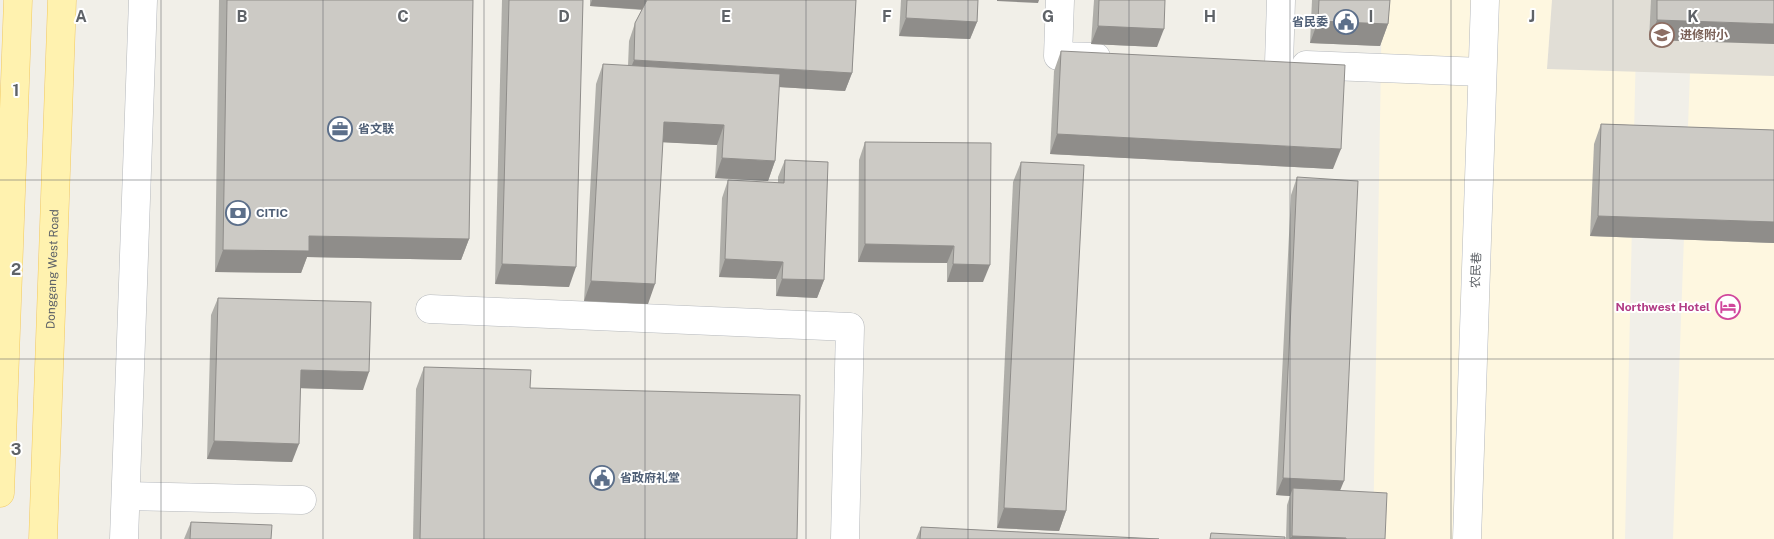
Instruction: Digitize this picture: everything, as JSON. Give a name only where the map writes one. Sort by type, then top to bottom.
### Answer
[{"type":"main road","points":[[0,493],[18,0]]},
{"type":"main road","name":"Donggang West Road","points":[[43,539],[62,0]]},
{"type":"street","points":[[124,539],[144,0]]},
{"type":"street","points":[[1060,0],[1058,56],[1125,58]]},
{"type":"street","points":[[1278,64],[1281,0]]},
{"type":"street","name":"农民巷","points":[[1467,539],[1485,0]]},
{"type":"street","points":[[1250,63],[1482,72]]},
{"type":"street","points":[[430,309],[850,327],[845,539]]},
{"type":"street","points":[[126,496],[302,500]]},
{"type":"shaded area","points":[[1382,0],[1637,0],[1625,539],[1373,539]]},
{"type":"shaded area","name":"进修附小","points":[[1552,0],[1774,0],[1774,76],[1547,69]]},
{"type":"shaded area","name":"Northwest Hotel","points":[[1690,72],[1774,75],[1774,539],[1673,539]]},
{"type":"building","name":"省文联","points":[[227,0],[473,0],[469,239],[309,236],[309,251],[223,250]]},
{"type":"building","points":[[509,0],[583,0],[576,267],[502,264]]},
{"type":"building","points":[[647,0],[856,0],[852,73],[634,60],[635,23]]},
{"type":"building","points":[[907,0],[978,0],[977,22],[906,18]]},
{"type":"building","points":[[1099,0],[1165,0],[1164,29],[1098,26]]},
{"type":"building","points":[[1319,0],[1390,0],[1388,24],[1318,21]]},
{"type":"building","points":[[1657,0],[1774,0],[1774,24],[1657,20]]},
{"type":"building","points":[[1061,51],[1345,65],[1341,149],[1057,134]]},
{"type":"building","points":[[603,64],[780,74],[775,161],[722,158],[724,125],[664,122],[655,284],[591,281]]},
{"type":"building","points":[[1601,124],[1774,130],[1774,222],[1598,216]]},
{"type":"building","points":[[865,142],[991,143],[990,265],[953,264],[954,246],[865,244]]},
{"type":"building","points":[[785,160],[828,162],[824,280],[782,279],[783,262],[725,259],[728,180],[784,183]]},
{"type":"building","points":[[1021,162],[1084,165],[1066,511],[1004,508]]},
{"type":"building","points":[[1297,177],[1358,181],[1344,481],[1283,478]]},
{"type":"building","points":[[218,298],[371,302],[369,372],[301,370],[299,444],[214,441]]},
{"type":"building","name":"省政府礼堂","points":[[424,367],[531,370],[530,388],[800,395],[797,539],[420,539]]},
{"type":"building","points":[[1293,488],[1387,493],[1385,539],[1292,536]]},
{"type":"building","points":[[191,522],[272,525],[271,539],[190,539]]},
{"type":"building","points":[[921,527],[1159,539],[920,539]]},
{"type":"building","points":[[1211,533],[1285,537],[1285,539],[1210,539]]},
{"type":"place","name":"省民委","points":[[1346,22]]},
{"type":"place","name":"进修附小","points":[[1662,35]]},
{"type":"place","name":"省文联","points":[[340,129]]},
{"type":"place","name":"CITIC","points":[[238,213]]},
{"type":"place","name":"Northwest Hotel","points":[[1728,307]]},
{"type":"place","name":"省政府礼堂","points":[[602,478]]}]
